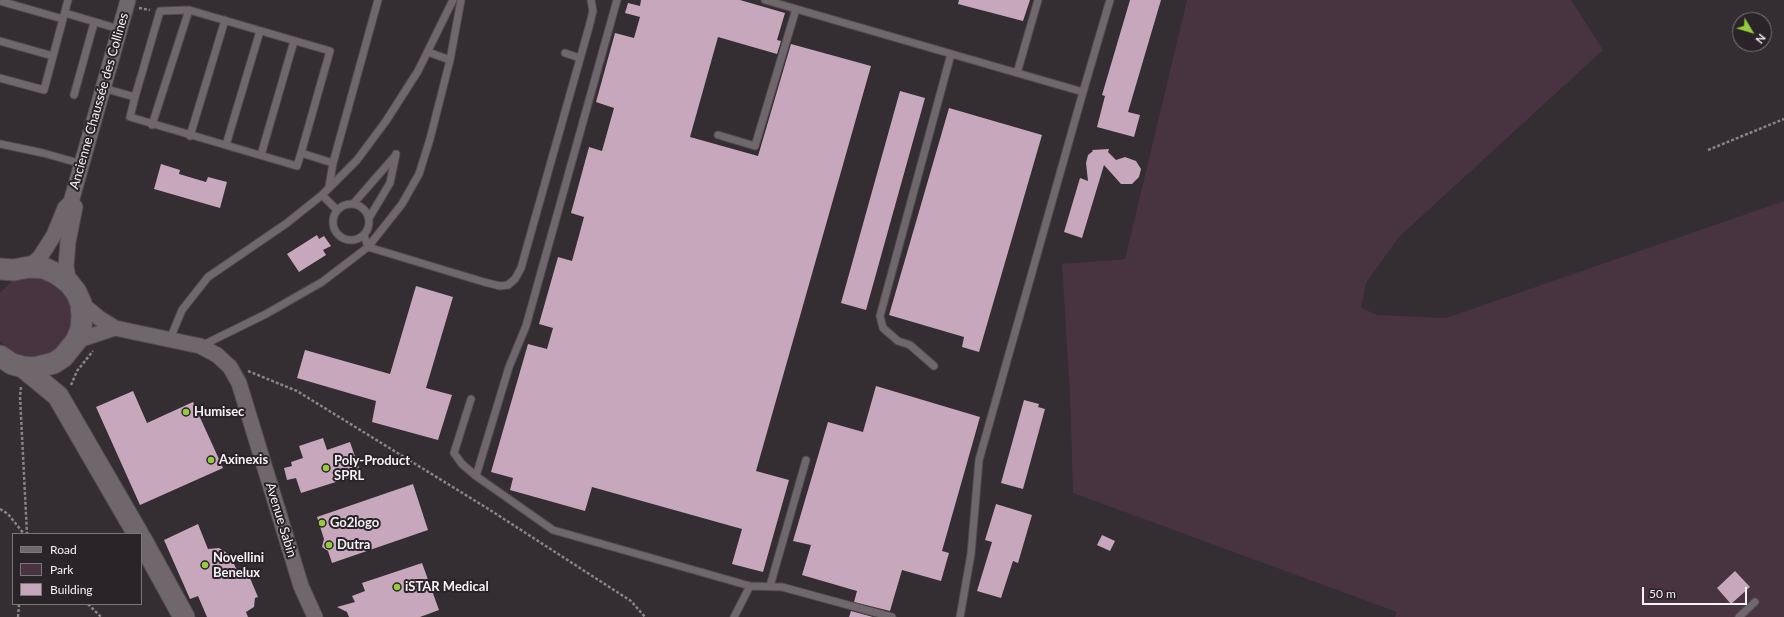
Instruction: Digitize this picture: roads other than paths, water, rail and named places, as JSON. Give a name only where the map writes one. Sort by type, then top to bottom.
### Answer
[{"type":"street","name":"Ancienne Chaussée des Collines","points":[[11,271],[40,257],[54,235],[65,208],[72,202],[128,0]]},
{"type":"street","name":"Ancienne Chaussée des Collines","points":[[69,283],[66,266],[68,242],[75,207],[72,202]]},
{"type":"street","points":[[11,271],[44,268],[57,274],[69,283],[76,292],[81,303],[81,329],[76,341],[63,357],[59,373],[58,396]]},
{"type":"street","points":[[81,303],[99,318],[115,328]]},
{"type":"street","points":[[76,341],[115,328]]},
{"type":"street","name":"Avenue Sabin","points":[[115,328],[200,346],[217,355],[230,368],[239,383],[301,586],[315,617]]},
{"type":"street","points":[[0,356],[12,364],[23,367],[44,366],[63,357]]},
{"type":"street","points":[[23,367],[58,396],[137,533]]},
{"type":"street","points":[[142,541],[184,617]]},
{"type":"lane","points":[[0,78],[44,90],[68,0]]},
{"type":"lane","points":[[328,188],[378,0]]},
{"type":"lane","points":[[170,339],[182,310],[208,277],[287,223],[322,195],[357,160],[386,121],[418,71],[453,0]]},
{"type":"lane","points":[[200,346],[266,314],[314,287],[368,247],[402,204],[419,174],[430,139],[450,60],[461,0]]},
{"type":"lane","points":[[368,247],[500,286],[508,285],[515,279],[521,268],[593,11],[591,0]]},
{"type":"lane","points":[[476,476],[509,367],[526,326],[617,0]]},
{"type":"lane","points":[[766,0],[1082,92]]},
{"type":"lane","points":[[1017,73],[1038,0]]},
{"type":"lane","points":[[960,617],[971,554],[979,460],[1082,92],[1110,0]]},
{"type":"lane","points":[[0,1],[119,29]]},
{"type":"lane","points":[[718,135],[755,146],[796,9]]},
{"type":"lane","points":[[152,125],[189,10]]},
{"type":"lane","points":[[189,10],[225,20],[330,51],[297,166],[152,125],[130,117],[134,97],[160,11],[189,10]]},
{"type":"lane","points":[[190,136],[225,20]]},
{"type":"lane","points":[[74,95],[94,23]]},
{"type":"lane","points":[[226,145],[260,31]]},
{"type":"lane","points":[[261,155],[294,40]]},
{"type":"lane","points":[[0,41],[53,56]]},
{"type":"lane","points":[[428,52],[450,60]]},
{"type":"lane","points":[[565,53],[580,58]]},
{"type":"lane","points":[[934,366],[910,345],[898,341],[883,328],[880,316],[951,54]]},
{"type":"lane","points":[[103,88],[134,97]]},
{"type":"lane","points":[[0,144],[43,153],[82,164]]},
{"type":"lane","points":[[301,154],[334,163]]},
{"type":"lane","points":[[353,204],[396,154],[390,183],[369,218],[368,230],[364,235],[352,240],[340,237],[333,226],[333,220],[337,210],[347,204],[353,204],[364,208],[369,218]]},
{"type":"lane","points":[[322,195],[337,210]]},
{"type":"lane","points":[[364,235],[368,247]]},
{"type":"lane","points":[[471,399],[454,454],[462,464],[476,476],[553,530],[750,586],[782,587],[892,617]]},
{"type":"lane","points":[[770,586],[806,460]]},
{"type":"lane","points":[[734,617],[750,586]]},
{"type":"lane","points":[[1739,617],[1754,602]]},
{"type":"place","name":"Humisec","points":[[186,412]]},
{"type":"place","name":"Axinexis","points":[[211,460]]},
{"type":"place","name":"Poly-Product SPRL","points":[[326,468]]},
{"type":"place","name":"Go2logo","points":[[322,523]]},
{"type":"place","name":"Dutra","points":[[329,545]]},
{"type":"place","name":"Novellini Benelux","points":[[205,565]]},
{"type":"place","name":"iSTAR Medical","points":[[397,587]]}]
